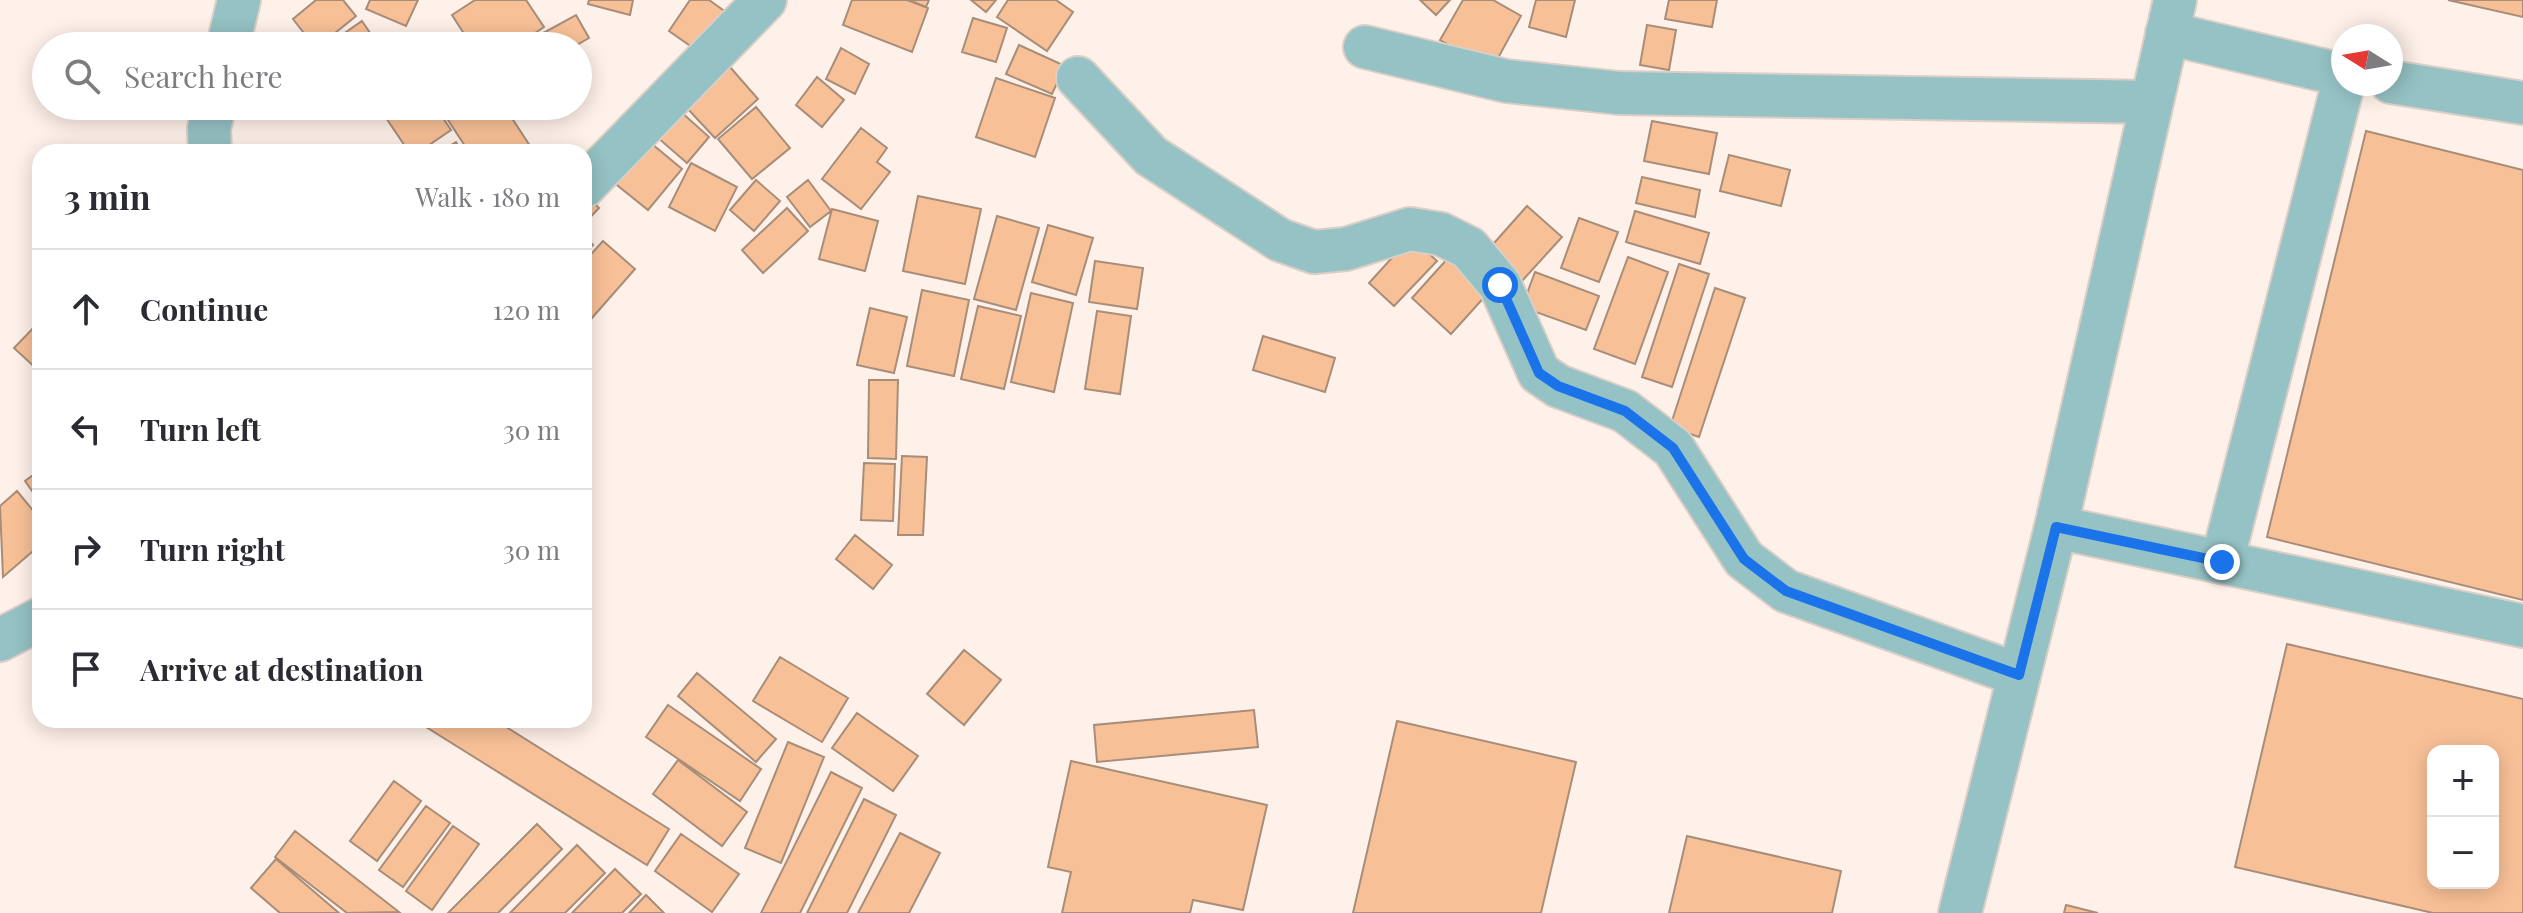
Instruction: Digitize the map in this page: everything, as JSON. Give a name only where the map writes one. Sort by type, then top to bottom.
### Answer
[{"type":"street","points":[[231,32],[239,0]]},
{"type":"street","points":[[592,178],[765,0]]},
{"type":"street","points":[[1960,913],[2056,527],[2171,16],[2331,71]]},
{"type":"street","points":[[1365,47],[1506,81],[1619,93],[2151,102]]},
{"type":"street","points":[[1078,78],[1151,156],[1280,240],[1314,252],[1346,249],[1410,229],[1441,234],[1469,248],[1500,285],[1539,373],[1558,386],[1625,411],[1673,448],[1744,559],[1786,591],[2019,675]]},
{"type":"street","points":[[2403,84],[2523,103]]},
{"type":"street","points":[[2222,562],[2340,96]]},
{"type":"street","points":[[210,144],[211,120]]},
{"type":"street","points":[[2056,527],[2523,626]]},
{"type":"street","points":[[0,640],[32,623]]},
{"type":"building","points":[[316,0],[343,0],[356,16],[336,32],[303,32],[293,19]]},
{"type":"building","points":[[370,0],[418,0],[406,26],[366,9]]},
{"type":"building","points":[[475,0],[526,0],[544,27],[537,32],[463,32],[452,15]]},
{"type":"building","points":[[589,0],[633,0],[630,15],[588,4]]},
{"type":"building","points":[[690,0],[709,0],[730,15],[702,54],[669,31]]},
{"type":"building","points":[[852,0],[907,0],[928,8],[912,52],[843,25]]},
{"type":"building","points":[[909,0],[929,0],[926,7]]},
{"type":"building","points":[[971,0],[996,0],[986,12]]},
{"type":"building","points":[[1008,0],[1056,0],[1073,12],[1047,51],[997,17]]},
{"type":"building","points":[[1420,0],[1450,0],[1436,15]]},
{"type":"building","points":[[1463,0],[1493,0],[1521,16],[1492,69],[1440,40]]},
{"type":"building","points":[[1536,0],[1575,0],[1566,37],[1529,27]]},
{"type":"building","points":[[1669,0],[1717,0],[1712,27],[1665,19]]},
{"type":"building","points":[[2448,0],[2523,0],[2523,17]]},
{"type":"building","points":[[576,15],[586,32],[545,32]]},
{"type":"building","points":[[973,18],[1007,28],[996,62],[962,52]]},
{"type":"building","points":[[362,21],[369,32],[346,32]]},
{"type":"building","points":[[1647,25],[1676,30],[1669,70],[1640,65]]},
{"type":"building","points":[[1019,45],[1065,66],[1052,94],[1006,74]]},
{"type":"building","points":[[841,48],[869,64],[855,94],[826,79]]},
{"type":"building","points":[[730,67],[758,99],[715,138],[686,107]]},
{"type":"building","points":[[817,77],[844,100],[822,127],[796,105]]},
{"type":"building","points":[[996,78],[1055,98],[1035,157],[976,137]]},
{"type":"building","points":[[756,107],[790,148],[752,179],[718,139]]},
{"type":"building","points":[[680,111],[709,137],[687,163],[657,137]]},
{"type":"building","points":[[387,120],[444,120],[451,130],[431,144],[404,144]]},
{"type":"building","points":[[448,120],[513,120],[529,144],[464,144]]},
{"type":"building","points":[[1652,121],[1717,133],[1709,174],[1644,161]]},
{"type":"building","points":[[861,128],[887,148],[877,162],[890,172],[861,209],[822,179]]},
{"type":"building","points":[[2366,131],[2523,170],[2523,600],[2267,537]]},
{"type":"building","points":[[646,139],[682,169],[648,210],[612,181]]},
{"type":"building","points":[[1729,155],[1790,170],[1781,206],[1720,191]]},
{"type":"building","points":[[691,163],[737,187],[715,231],[669,207]]},
{"type":"building","points":[[1642,177],[1700,190],[1695,217],[1636,203]]},
{"type":"building","points":[[756,180],[780,201],[754,231],[730,210]]},
{"type":"building","points":[[808,180],[831,211],[810,227],[787,197]]},
{"type":"building","points":[[918,196],[981,209],[965,284],[903,271]]},
{"type":"building","points":[[592,201],[599,208],[592,215]]},
{"type":"building","points":[[1527,206],[1562,237],[1522,281],[1487,251]]},
{"type":"building","points":[[787,208],[808,231],[763,273],[742,250]]},
{"type":"building","points":[[832,209],[878,221],[865,271],[819,259]]},
{"type":"building","points":[[1635,211],[1709,233],[1700,264],[1626,242]]},
{"type":"building","points":[[997,216],[1039,228],[1016,310],[974,299]]},
{"type":"building","points":[[1579,218],[1618,232],[1599,282],[1561,268]]},
{"type":"building","points":[[1048,225],[1093,238],[1076,295],[1032,282]]},
{"type":"building","points":[[1411,237],[1437,261],[1394,306],[1369,283]]},
{"type":"building","points":[[603,241],[635,269],[592,318],[592,253]]},
{"type":"building","points":[[1449,257],[1488,293],[1451,334],[1412,298]]},
{"type":"building","points":[[1628,257],[1668,272],[1635,364],[1594,349]]},
{"type":"building","points":[[1095,261],[1143,268],[1137,309],[1089,302]]},
{"type":"building","points":[[1679,264],[1709,274],[1672,387],[1642,377]]},
{"type":"building","points":[[1535,272],[1599,296],[1586,330],[1522,307]]},
{"type":"building","points":[[1715,288],[1745,298],[1699,437],[1670,427]]},
{"type":"building","points":[[922,290],[969,300],[954,376],[907,366]]},
{"type":"building","points":[[1031,293],[1073,303],[1054,392],[1011,382]]},
{"type":"building","points":[[978,306],[1021,316],[1004,389],[961,379]]},
{"type":"building","points":[[870,308],[907,317],[894,373],[857,365]]},
{"type":"building","points":[[1097,311],[1131,316],[1120,394],[1085,389]]},
{"type":"building","points":[[32,329],[32,365],[14,348]]},
{"type":"building","points":[[1263,336],[1335,358],[1325,392],[1253,370]]},
{"type":"building","points":[[869,380],[898,380],[896,459],[868,458]]},
{"type":"building","points":[[902,456],[927,457],[923,535],[898,535]]},
{"type":"building","points":[[864,463],[895,464],[893,521],[861,520]]},
{"type":"building","points":[[32,476],[32,491],[25,481]]},
{"type":"building","points":[[17,491],[32,509],[32,552],[3,577],[0,506]]},
{"type":"building","points":[[855,535],[892,565],[873,589],[836,559]]},
{"type":"building","points":[[2287,644],[2523,699],[2523,913],[2433,913],[2235,867]]},
{"type":"building","points":[[964,650],[1001,680],[964,725],[927,694]]},
{"type":"building","points":[[780,657],[848,698],[822,742],[753,701]]},
{"type":"building","points":[[697,673],[776,739],[756,762],[678,696]]},
{"type":"building","points":[[668,705],[761,769],[740,801],[646,737]]},
{"type":"building","points":[[1254,710],[1258,747],[1097,762],[1094,725]]},
{"type":"building","points":[[857,713],[918,756],[893,791],[832,748]]},
{"type":"building","points":[[1397,721],[1576,762],[1541,913],[1353,913]]},
{"type":"building","points":[[428,728],[508,728],[669,829],[647,865]]},
{"type":"building","points":[[788,742],[824,757],[781,863],[745,848]]},
{"type":"building","points":[[678,760],[747,812],[722,846],[653,794]]},
{"type":"building","points":[[1071,761],[1267,805],[1243,910],[1193,900],[1190,913],[1062,913],[1071,872],[1048,867]]},
{"type":"building","points":[[831,772],[862,788],[800,913],[761,913]]},
{"type":"building","points":[[394,781],[421,801],[377,861],[350,841]]},
{"type":"building","points":[[864,799],[896,815],[847,913],[807,913]]},
{"type":"building","points":[[426,806],[450,823],[403,887],[379,870]]},
{"type":"building","points":[[537,824],[562,849],[498,913],[448,913]]},
{"type":"building","points":[[453,826],[479,844],[432,910],[406,891]]},
{"type":"building","points":[[295,831],[399,912],[347,913],[275,857]]},
{"type":"building","points":[[900,833],[940,853],[909,913],[858,913]]},
{"type":"building","points":[[681,834],[739,874],[712,912],[655,871]]},
{"type":"building","points":[[1687,836],[1841,871],[1832,913],[1669,913]]},
{"type":"building","points":[[577,845],[605,873],[565,913],[510,913]]},
{"type":"building","points":[[276,859],[339,913],[280,913],[251,888]]},
{"type":"building","points":[[615,869],[641,894],[622,913],[572,913]]},
{"type":"building","points":[[646,895],[664,913],[629,913]]},
{"type":"building","points":[[2066,905],[2098,913],[2064,913]]},
{"type":"route","points":[[1500,285],[1539,373],[1558,386],[1625,411],[1673,448],[1744,559],[1786,591],[2019,675],[2056,527],[2222,562]]}]
